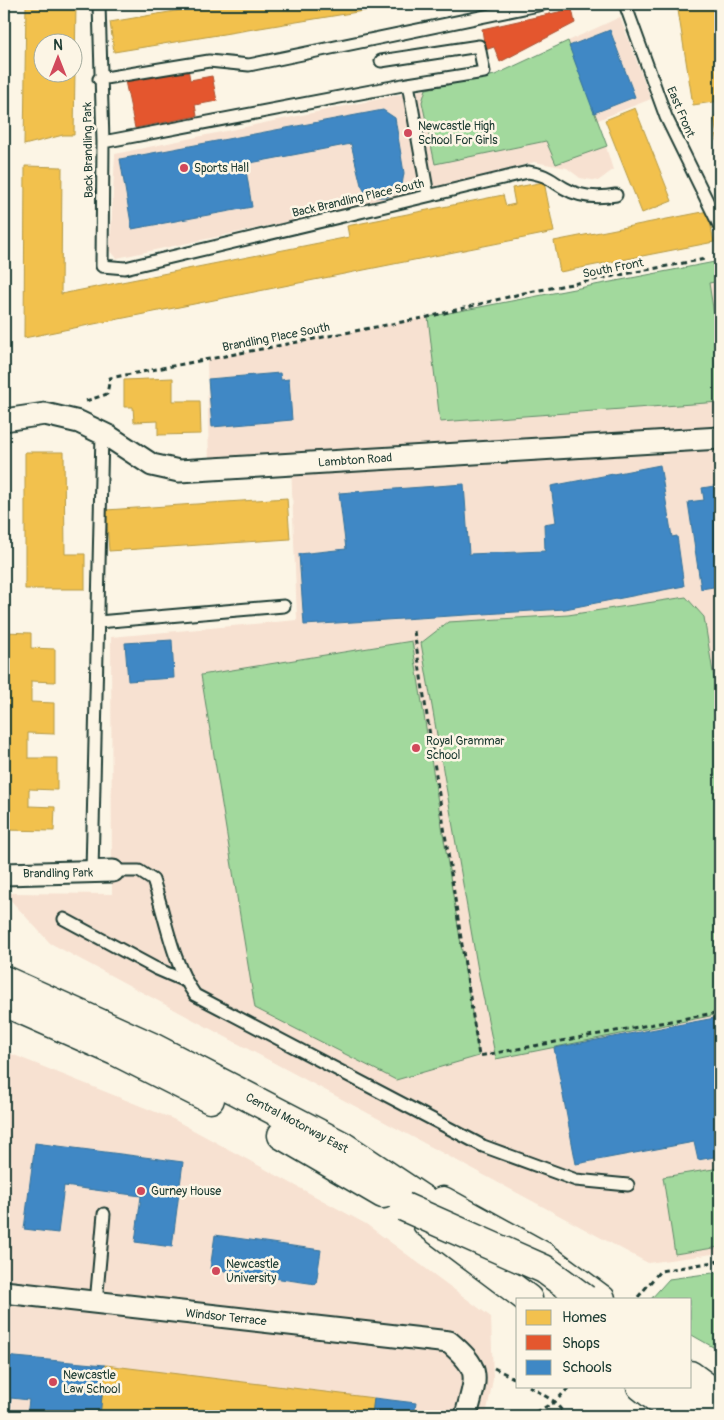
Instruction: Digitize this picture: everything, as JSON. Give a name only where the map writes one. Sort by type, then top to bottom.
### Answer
[{"type":"highway","name":"Central Motorway East","points":[[4,980],[150,1046],[341,1145],[570,1298]]},
{"type":"highway","name":"Central Motorway East","points":[[4,1002],[124,1056],[304,1147],[404,1207],[527,1298]]},
{"type":"highway","points":[[4,1015],[54,1025]]},
{"type":"highway","points":[[341,1145],[543,1256],[600,1298]]},
{"type":"highway","points":[[404,1207],[544,1269],[584,1298]]},
{"type":"highway","points":[[692,1365],[720,1383]]},
{"type":"highway","points":[[692,1376],[720,1397]]},
{"type":"highway","points":[[644,1388],[679,1416]]},
{"type":"highway","points":[[676,1388],[707,1416]]},
{"type":"street","name":"Lambton Road","points":[[4,420],[44,414],[79,422],[102,433],[152,465],[179,471],[720,438]]},
{"type":"street","name":"Brandling Park","points":[[4,874],[113,871]]},
{"type":"street","name":"Windsor Terrace","points":[[4,1292],[449,1342],[470,1360],[475,1380],[466,1416]]},
{"type":"lane","name":"Back Brandling Park","points":[[99,4],[103,142],[102,266]]},
{"type":"lane","points":[[100,79],[209,61],[248,65],[543,4]]},
{"type":"lane","name":"East Front","points":[[625,4],[666,117],[720,227]]},
{"type":"lane","points":[[103,142],[408,84],[484,72],[479,46],[381,61]]},
{"type":"lane","points":[[408,84],[428,196]]},
{"type":"lane","name":"Back Brandling Place South","points":[[102,266],[125,268],[528,172],[541,174],[577,193],[601,197],[616,196]]},
{"type":"lane","points":[[92,872],[102,433]]},
{"type":"lane","points":[[98,622],[284,606]]},
{"type":"lane","points":[[113,871],[139,871],[153,880],[178,965],[185,981],[195,995],[483,1146],[576,1180],[628,1184]]},
{"type":"lane","points":[[64,918],[155,968],[185,981]]},
{"type":"lane","points":[[96,1303],[104,1214]]},
{"type":"path","name":"South Front","points":[[524,293],[705,259]]},
{"type":"path","name":"Brandling Place South","points":[[80,402],[107,394],[110,378],[428,317],[524,293]]},
{"type":"path","points":[[414,631],[479,1056],[720,1012]]},
{"type":"path","points":[[638,1297],[660,1271],[720,1261]]},
{"type":"path","points":[[532,1388],[555,1402],[566,1416]]},
{"type":"path","points":[[528,1416],[555,1402],[568,1388]]},
{"type":"shaded area","name":"Newcastle High School For Girls","points":[[620,17],[651,99],[598,120],[613,170],[598,181],[580,178],[567,168],[534,162],[419,194],[117,258],[110,251],[115,154],[495,75]]},
{"type":"shaded area","name":"Royal Grammar School","points":[[720,261],[720,1253],[648,1263],[50,943],[4,893],[112,894],[111,637],[297,620],[291,463],[209,469],[207,360]]},
{"type":"shaded area","name":"Newcastle University","points":[[4,1051],[173,1119],[366,1224],[491,1317],[493,1379],[486,1416],[4,1416]]},
{"type":"green space","points":[[568,41],[607,146],[556,164],[546,141],[435,164],[422,102],[426,89],[495,75]]},
{"type":"green space","points":[[720,261],[720,281],[709,283],[720,352],[720,402],[440,422],[428,317]]},
{"type":"green space","points":[[686,597],[704,617],[720,716],[720,1014],[496,1059],[479,976],[421,643],[448,622],[568,615]]},
{"type":"green space","points":[[412,641],[479,1056],[396,1080],[255,1008],[201,675]]},
{"type":"green space","points":[[720,1168],[720,1247],[675,1254],[663,1177]]},
{"type":"green space","points":[[720,1272],[720,1351],[692,1335],[692,1298],[652,1298],[669,1279]]},
{"type":"building: Homes","points":[[26,4],[76,4],[76,32],[32,32],[32,82],[75,82],[74,135],[63,135],[24,145]]},
{"type":"building: Homes","points":[[217,4],[406,4],[114,52],[110,22]]},
{"type":"building: Homes","points":[[677,4],[720,4],[720,101],[693,105]]},
{"type":"building: Homes","points":[[635,108],[672,201],[642,213],[605,120]]},
{"type":"building: Homes","points":[[720,116],[720,157],[714,117]]},
{"type":"building: Homes","points":[[25,166],[62,167],[61,294],[349,237],[347,226],[503,195],[506,206],[515,204],[512,188],[544,182],[554,232],[24,338]]},
{"type":"building: Homes","points":[[708,211],[714,242],[560,272],[554,241]]},
{"type":"building: Homes","points":[[173,378],[173,401],[200,401],[201,434],[158,435],[158,421],[134,422],[133,407],[124,407],[124,380]]},
{"type":"building: Homes","points":[[25,452],[64,452],[65,554],[85,554],[85,589],[25,589]]},
{"type":"building: Homes","points":[[287,498],[290,539],[109,551],[106,510]]},
{"type":"building: Homes","points":[[4,632],[31,633],[31,648],[55,649],[55,682],[31,681],[31,702],[54,703],[54,734],[28,733],[28,758],[57,758],[57,790],[29,789],[29,806],[55,807],[54,831],[4,830]]},
{"type":"building: Homes","points":[[105,1365],[374,1398],[372,1416],[100,1416]]},
{"type":"building: Shops","points":[[572,9],[575,23],[500,62],[494,47],[485,50],[482,29]]},
{"type":"building: Shops","points":[[188,68],[190,80],[212,76],[217,101],[195,105],[197,116],[135,128],[125,81]]},
{"type":"building: Schools","points":[[610,30],[635,97],[594,113],[569,46]]},
{"type":"building: Schools","name":"Sports Hall","points":[[383,110],[395,118],[404,173],[402,185],[396,192],[387,197],[376,197],[365,192],[361,185],[351,144],[245,164],[252,207],[132,229],[120,159]]},
{"type":"building: Schools","points":[[280,373],[281,380],[289,379],[292,420],[212,427],[208,379]]},
{"type":"building: Schools","points":[[660,465],[672,537],[677,536],[684,586],[565,609],[304,625],[299,554],[346,549],[339,493],[464,484],[469,554],[545,551],[544,524],[556,522],[551,486]]},
{"type":"building: Schools","points":[[720,485],[720,586],[701,589],[688,502],[704,500],[702,488]]},
{"type":"building: Schools","points":[[172,640],[174,678],[128,681],[125,643]]},
{"type":"building: Schools","points":[[720,1017],[720,1156],[698,1160],[694,1142],[576,1164],[554,1048]]},
{"type":"building: Schools","name":"Gurney House","points":[[35,1143],[183,1162],[172,1247],[135,1242],[141,1196],[64,1186],[58,1233],[24,1229]]},
{"type":"building: Schools","points":[[215,1235],[321,1250],[316,1284],[210,1269]]},
{"type":"building: Schools","name":"Newcastle Law School","points":[[4,1356],[105,1365],[100,1416],[27,1416],[29,1400],[11,1398],[10,1408],[4,1407]]},
{"type":"building: Schools","points":[[374,1398],[416,1403],[414,1416],[372,1416]]},
{"type":"place","name":"Newcastle High School For Girls","points":[[408,133]]},
{"type":"place","name":"Sports Hall","points":[[184,168]]},
{"type":"place","name":"Royal Grammar School","points":[[416,748]]},
{"type":"place","name":"Gurney House","points":[[141,1191]]},
{"type":"place","name":"Newcastle University","points":[[216,1271]]},
{"type":"place","name":"Newcastle Law School","points":[[53,1382]]}]
